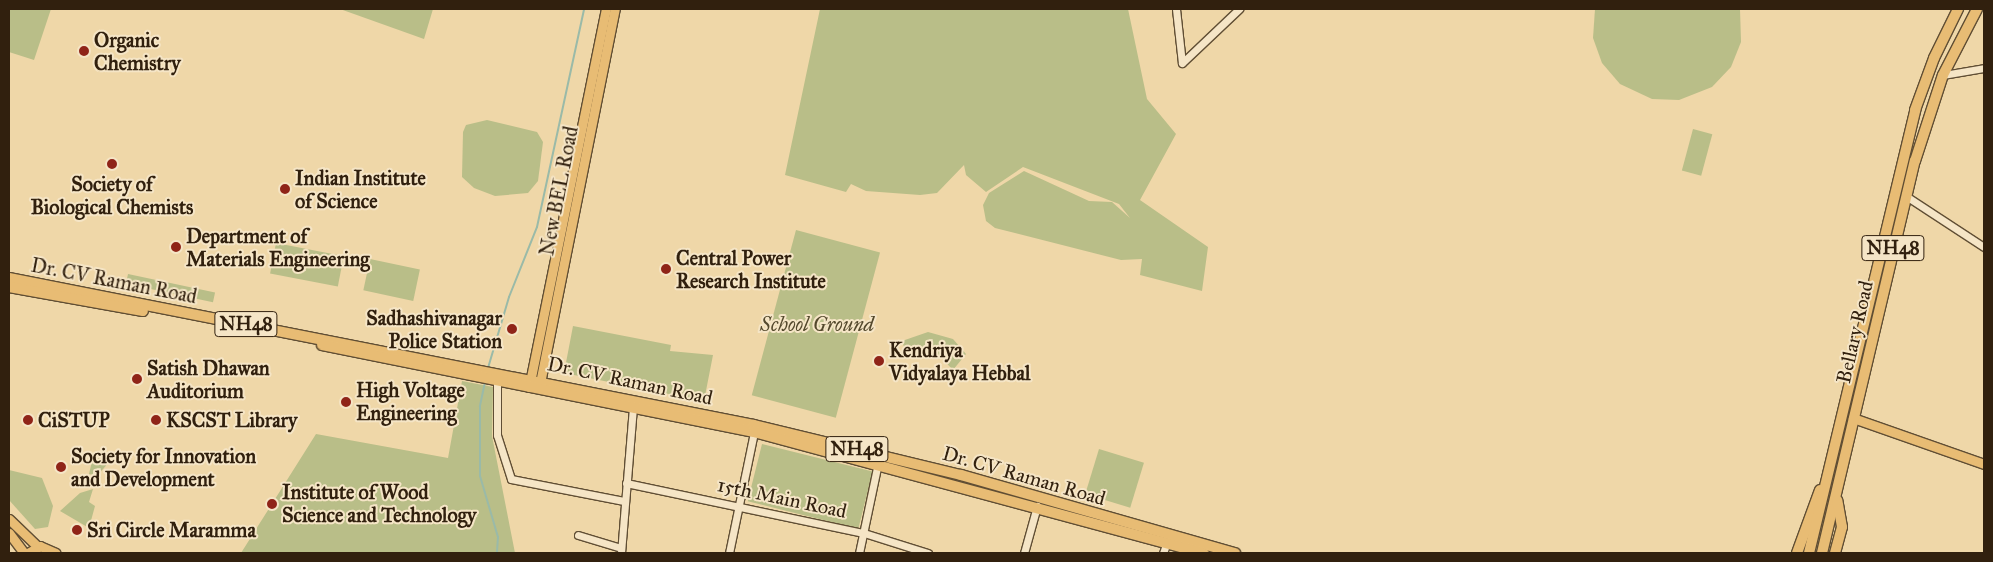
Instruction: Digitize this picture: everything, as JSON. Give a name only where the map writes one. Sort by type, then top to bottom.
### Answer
[{"type":"highway","name":"Bellary Road","points":[[1809,553],[1915,110],[1934,58],[1958,9]]},
{"type":"highway","name":"Bellary Road","points":[[1822,553],[1906,196],[1943,75],[1977,9]]},
{"type":"highway","name":"Dr. CV Raman Road","points":[[9,278],[489,375]]},
{"type":"highway","name":"Dr. CV Raman Road","points":[[9,287],[534,383],[868,451],[1235,553]]},
{"type":"highway","name":"Dr. CV Raman Road","points":[[534,383],[633,412],[754,432],[878,463],[1204,553]]},
{"type":"highway","name":"NH48","points":[[1797,553],[1810,507],[1826,480]]},
{"type":"highway","name":"NH48","points":[[1835,553],[1842,527],[1836,497]]},
{"type":"main road","name":"New BEL Road","points":[[534,383],[606,9]]},
{"type":"main road","name":"New BEL Road","points":[[534,383],[615,9]]},
{"type":"main road","points":[[1853,418],[1984,464]]},
{"type":"main road","points":[[9,519],[37,546],[56,553]]},
{"type":"main road","points":[[9,533],[24,553]]},
{"type":"main road","points":[[28,553],[37,546]]},
{"type":"street","points":[[1176,9],[1182,62],[1239,9]]},
{"type":"street","points":[[1943,75],[1984,68]]},
{"type":"street","points":[[1906,196],[1984,247]]},
{"type":"street","points":[[489,375],[497,435],[511,479],[624,501]]},
{"type":"street","points":[[578,535],[621,550],[633,412]]},
{"type":"street","points":[[729,553],[754,432]]},
{"type":"street","points":[[859,553],[878,463]]},
{"type":"street","name":"15th Main Road","points":[[626,483],[738,504],[864,533],[928,553]]},
{"type":"street","points":[[1024,553],[1037,506]]},
{"type":"street","points":[[1163,553],[1167,542]]},
{"type":"green space","points":[[9,9],[51,9],[34,60],[9,52]]},
{"type":"green space","points":[[340,9],[433,9],[424,39]]},
{"type":"green space","points":[[820,9],[1128,9],[1147,99],[1176,134],[1140,200],[1208,247],[1202,291],[1140,275],[1142,259],[1121,260],[995,228],[986,221],[983,205],[989,193],[1024,171],[1089,201],[1112,202],[1130,218],[1119,204],[1023,167],[986,192],[966,175],[964,165],[937,193],[920,195],[866,191],[851,184],[846,192],[785,175]]},
{"type":"green space","points":[[1595,9],[1740,9],[1741,42],[1731,67],[1712,87],[1679,100],[1652,99],[1620,84],[1602,63],[1593,38]]},
{"type":"green space","points":[[487,120],[537,132],[543,142],[538,181],[528,193],[495,196],[474,188],[462,177],[463,132],[466,125]]},
{"type":"green space","points":[[1693,129],[1712,134],[1701,176],[1682,171]]},
{"type":"green space","name":"School Ground","points":[[796,230],[880,253],[836,418],[752,395]]},
{"type":"green space","points":[[276,243],[344,256],[338,287],[270,273]]},
{"type":"green space","points":[[370,259],[420,270],[413,301],[363,290]]},
{"type":"green space","points":[[128,274],[215,293],[213,302],[126,284]]},
{"type":"green space","points":[[573,326],[671,345],[670,351],[713,355],[704,401],[564,373]]},
{"type":"green space","points":[[928,332],[953,339],[966,354],[953,370],[932,348],[907,356],[902,341]]},
{"type":"green space","points":[[462,381],[493,387],[492,436],[515,553],[241,553],[316,434],[448,458]]},
{"type":"green space","points":[[762,444],[873,472],[858,529],[748,501]]},
{"type":"green space","points":[[1099,449],[1144,463],[1130,508],[1085,494]]},
{"type":"green space","points":[[93,457],[110,461],[97,476],[89,474]]},
{"type":"green space","points":[[9,470],[42,478],[53,506],[48,527],[35,529],[9,500]]},
{"type":"green space","points":[[93,489],[89,502],[95,506],[89,528],[60,511],[80,493]]},
{"type":"waterway","points":[[488,368],[509,297],[537,227],[584,9]]},
{"type":"waterway","points":[[485,382],[480,406],[480,476],[498,537],[497,553]]},
{"type":"place","name":"Organic Chemistry","points":[[84,51]]},
{"type":"place","name":"Society of Biological Chemists","points":[[112,164]]},
{"type":"place","name":"Indian Institute of Science","points":[[285,189]]},
{"type":"place","name":"Department of Materials Engineering","points":[[176,247]]},
{"type":"place","name":"Central Power Research Institute","points":[[666,269]]},
{"type":"place","name":"Sadhashivanagar Police Station","points":[[512,329]]},
{"type":"place","name":"Kendriya Vidyalaya Hebbal","points":[[879,361]]},
{"type":"place","name":"Satish Dhawan Auditorium","points":[[137,379]]},
{"type":"place","name":"High Voltage Engineering","points":[[346,402]]},
{"type":"place","name":"CiSTUP","points":[[28,420]]},
{"type":"place","name":"KSCST Library","points":[[156,420]]},
{"type":"place","name":"Society for Innovation and Development","points":[[61,467]]},
{"type":"place","name":"Institute of Wood Science and Technology","points":[[272,504]]},
{"type":"place","name":"Sri Circle Maramma","points":[[77,530]]}]
